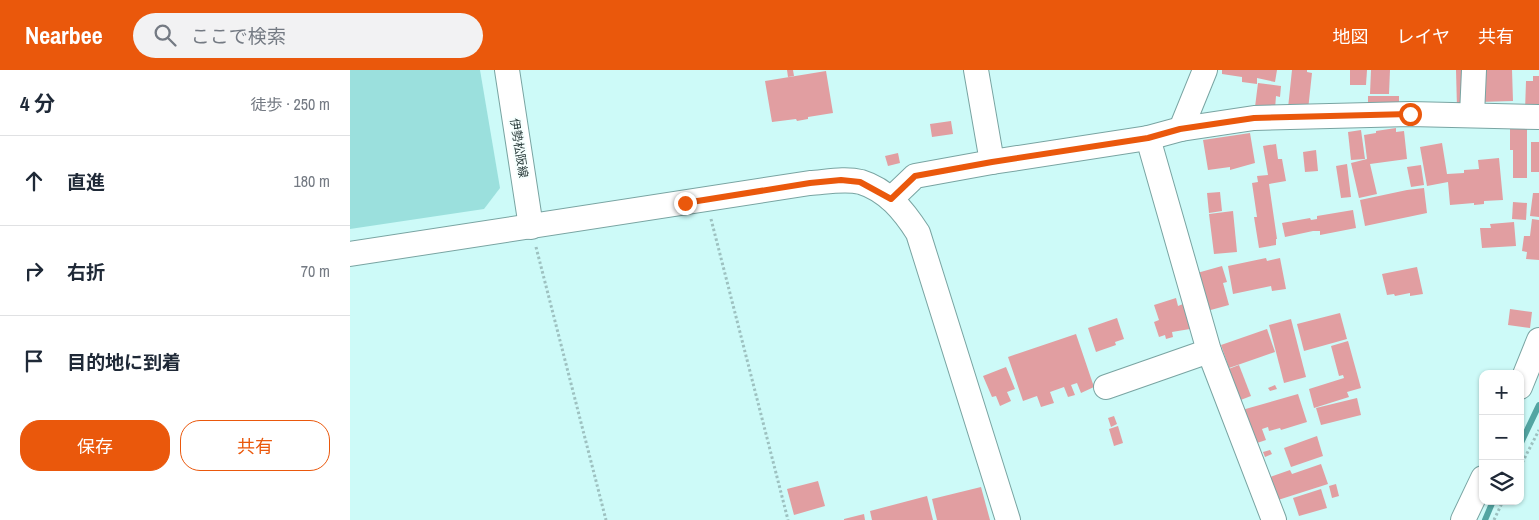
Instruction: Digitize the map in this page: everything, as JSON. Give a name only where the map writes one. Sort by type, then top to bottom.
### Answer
[{"type":"street","name":"伊勢松阪線","points":[[507,70],[531,227]]},
{"type":"street","points":[[976,70],[992,162]]},
{"type":"street","points":[[1180,129],[1205,70]]},
{"type":"street","points":[[1472,115],[1474,70]]},
{"type":"street","points":[[891,199],[915,176],[1148,138],[1180,129],[1254,118],[1410,114],[1539,117]]},
{"type":"street","points":[[1148,138],[1210,351],[1274,520]]},
{"type":"street","points":[[350,254],[810,183],[841,180],[860,182],[891,199],[907,215],[918,233],[1008,520]]},
{"type":"street","points":[[1524,377],[1539,340]]},
{"type":"street","points":[[1106,387],[1210,351]]},
{"type":"street","points":[[1463,520],[1479,486]]},
{"type":"path","points":[[706,199],[788,520]]},
{"type":"path","points":[[531,227],[606,520]]},
{"type":"path","points":[[1524,460],[1539,430]]},
{"type":"path","points":[[1494,520],[1501,505]]},
{"type":"shaded area","points":[[350,70],[480,70],[500,188],[484,209],[350,229]]},
{"type":"building","points":[[787,70],[793,70],[794,76],[788,77]]},
{"type":"building","points":[[1222,70],[1277,70],[1275,82],[1257,78],[1257,84],[1242,82],[1242,77],[1222,74]]},
{"type":"building","points":[[1292,70],[1307,70],[1307,72],[1312,73],[1308,110],[1288,108]]},
{"type":"building","points":[[1350,70],[1367,70],[1366,85],[1350,85]]},
{"type":"building","points":[[1371,70],[1390,70],[1389,94],[1370,94]]},
{"type":"building","points":[[1456,70],[1466,70],[1467,107],[1457,108]]},
{"type":"building","points":[[1479,70],[1512,70],[1513,101],[1479,102]]},
{"type":"building","points":[[826,71],[833,113],[808,117],[808,119],[797,121],[796,119],[772,122],[765,81]]},
{"type":"building","points":[[1533,76],[1539,76],[1539,111],[1525,111],[1526,81],[1533,81]]},
{"type":"building","points":[[1258,83],[1281,86],[1280,97],[1276,96],[1275,109],[1255,107]]},
{"type":"building","points":[[1368,96],[1399,96],[1399,109],[1368,108]]},
{"type":"building","points":[[951,121],[953,134],[932,137],[930,124]]},
{"type":"building","points":[[1510,127],[1527,127],[1527,178],[1513,178],[1513,150],[1510,150]]},
{"type":"building","points":[[1396,128],[1396,132],[1404,131],[1407,159],[1370,164],[1377,194],[1359,198],[1351,163],[1367,159],[1364,135]]},
{"type":"building","points":[[1361,130],[1365,159],[1351,160],[1348,132]]},
{"type":"building","points":[[1250,133],[1255,163],[1230,170],[1230,167],[1208,170],[1203,140]]},
{"type":"building","points":[[1531,142],[1539,142],[1539,172],[1531,172]]},
{"type":"building","points":[[1442,143],[1447,174],[1464,173],[1464,170],[1479,169],[1478,160],[1499,158],[1503,200],[1484,201],[1484,204],[1474,205],[1474,203],[1450,205],[1448,182],[1427,186],[1420,147]]},
{"type":"building","points":[[1276,144],[1278,159],[1282,159],[1286,181],[1269,184],[1277,239],[1276,245],[1259,248],[1254,217],[1257,217],[1252,183],[1258,182],[1257,176],[1268,175],[1263,146]]},
{"type":"building","points":[[1316,150],[1318,171],[1305,172],[1303,152]]},
{"type":"building","points":[[898,153],[900,163],[888,166],[885,156]]},
{"type":"building","points":[[1347,164],[1351,197],[1341,198],[1336,166]]},
{"type":"building","points":[[1421,165],[1424,185],[1411,187],[1407,167]]},
{"type":"building","points":[[1424,188],[1427,213],[1365,226],[1360,200]]},
{"type":"building","points":[[1220,192],[1222,211],[1209,213],[1207,193]]},
{"type":"building","points":[[1533,193],[1539,193],[1539,217],[1530,216]]},
{"type":"building","points":[[1513,202],[1527,203],[1526,220],[1512,219]]},
{"type":"building","points":[[1353,210],[1356,228],[1320,235],[1320,231],[1313,231],[1285,237],[1282,223],[1310,218],[1311,220],[1317,219],[1317,216]]},
{"type":"building","points":[[1233,211],[1237,252],[1214,254],[1209,214]]},
{"type":"building","points":[[1532,219],[1539,220],[1539,260],[1526,259],[1527,252],[1522,251],[1524,236],[1530,236]]},
{"type":"building","points":[[1514,222],[1516,246],[1482,248],[1480,228],[1491,228],[1490,224]]},
{"type":"building","points":[[1266,258],[1267,261],[1280,258],[1286,289],[1272,291],[1271,286],[1233,294],[1228,266]]},
{"type":"building","points":[[1222,266],[1227,282],[1223,283],[1229,305],[1207,311],[1197,273]]},
{"type":"building","points":[[1417,267],[1423,294],[1410,296],[1410,293],[1395,296],[1394,294],[1387,295],[1382,274]]},
{"type":"building","points":[[1176,298],[1178,306],[1183,304],[1190,329],[1172,332],[1173,337],[1166,339],[1165,335],[1159,337],[1154,322],[1159,320],[1154,305]]},
{"type":"building","points":[[1510,309],[1532,312],[1530,328],[1508,325]]},
{"type":"building","points":[[1340,313],[1347,339],[1304,351],[1297,324]]},
{"type":"building","points":[[1117,318],[1124,339],[1115,342],[1116,345],[1096,352],[1088,328]]},
{"type":"building","points":[[1291,319],[1306,377],[1284,383],[1269,325]]},
{"type":"building","points":[[1267,329],[1275,352],[1229,368],[1221,345]]},
{"type":"building","points":[[1076,334],[1094,387],[1081,393],[1077,383],[1071,385],[1075,395],[1068,397],[1064,387],[1050,392],[1054,403],[1041,407],[1037,396],[1023,401],[1008,357]]},
{"type":"building","points":[[1348,341],[1361,388],[1347,392],[1349,397],[1314,408],[1309,389],[1344,378],[1343,375],[1339,376],[1331,346]]},
{"type":"building","points":[[1239,365],[1251,396],[1238,401],[1226,370]]},
{"type":"building","points":[[1006,367],[1015,389],[1007,392],[1011,401],[1000,406],[996,396],[992,397],[983,376]]},
{"type":"building","points":[[1275,385],[1277,389],[1270,391],[1268,388]]},
{"type":"building","points":[[1298,394],[1307,422],[1281,430],[1280,428],[1269,431],[1268,427],[1262,429],[1266,440],[1257,443],[1242,410]]},
{"type":"building","points":[[1357,398],[1361,415],[1321,425],[1316,408]]},
{"type":"building","points":[[1114,416],[1117,424],[1111,427],[1108,418]]},
{"type":"building","points":[[1118,426],[1123,443],[1114,446],[1109,429]]},
{"type":"building","points":[[1317,436],[1323,456],[1291,467],[1284,448]]},
{"type":"building","points":[[1270,450],[1272,454],[1265,457],[1263,452]]},
{"type":"building","points":[[1321,464],[1328,484],[1278,500],[1270,477],[1290,470],[1292,474]]},
{"type":"building","points":[[818,481],[825,506],[794,515],[787,489]]},
{"type":"building","points":[[1336,484],[1339,496],[1332,498],[1329,486]]},
{"type":"building","points":[[981,487],[990,520],[937,520],[932,499]]},
{"type":"building","points":[[1321,489],[1327,508],[1299,516],[1293,498]]},
{"type":"building","points":[[927,496],[933,520],[872,520],[870,511]]},
{"type":"building","points":[[864,514],[865,520],[844,520],[844,519]]},
{"type":"waterway","points":[[1524,437],[1539,405]]},
{"type":"waterway","points":[[1485,520],[1491,505]]},
{"type":"route","points":[[685,203],[810,183],[841,180],[860,182],[876,189],[891,199],[915,176],[1148,138],[1180,129],[1254,118],[1410,114]]}]
